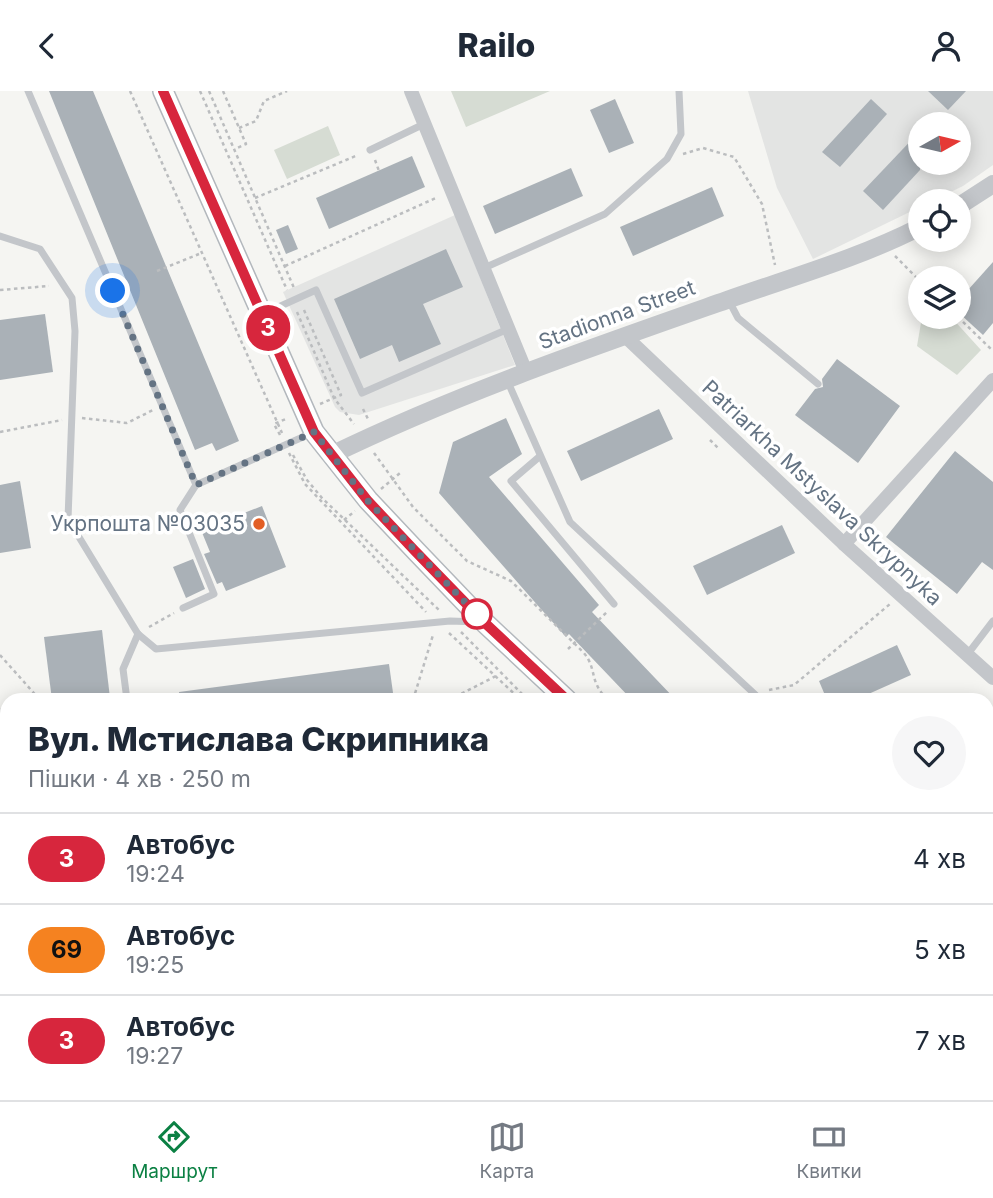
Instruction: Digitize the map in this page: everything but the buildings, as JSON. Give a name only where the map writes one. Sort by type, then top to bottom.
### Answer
[{"type":"main road","points":[[163,91],[314,432],[368,501],[485,623],[560,693]]},
{"type":"street","points":[[411,91],[526,372]]},
{"type":"street","points":[[971,198],[993,184]]},
{"type":"street","name":"Stadionna Street","points":[[331,455],[507,379],[889,243],[908,233]]},
{"type":"street","name":"Patriarkha Mstyslava Skrypnyka","points":[[626,337],[844,544],[993,678]]},
{"type":"street","points":[[844,544],[993,380]]},
{"type":"lane","points":[[28,91],[196,485]]},
{"type":"lane","points":[[484,268],[605,214],[667,159],[681,134],[679,91]]},
{"type":"lane","points":[[370,150],[424,124]]},
{"type":"lane","points":[[0,236],[40,249],[72,298],[75,331],[68,519],[138,634],[156,649],[438,622],[485,623]]},
{"type":"lane","points":[[262,314],[316,290],[362,393],[508,329]]},
{"type":"lane","points":[[729,299],[738,318],[818,384]]},
{"type":"lane","points":[[507,379],[539,457],[570,522],[753,693]]},
{"type":"lane","points":[[183,608],[214,594],[180,510],[196,485],[314,432]]},
{"type":"lane","points":[[539,457],[511,481],[614,604]]},
{"type":"lane","points":[[968,655],[993,621]]},
{"type":"lane","points":[[126,693],[123,669],[138,634]]},
{"type":"path","points":[[208,91],[341,395],[274,424]]},
{"type":"path","points":[[223,91],[246,144],[234,150]]},
{"type":"path","points":[[239,128],[256,121],[264,101],[287,91]]},
{"type":"path","points":[[667,159],[703,148],[734,157],[762,204],[775,265]]},
{"type":"path","points":[[255,198],[370,150],[379,171]]},
{"type":"path","points":[[285,266],[452,191]]},
{"type":"path","points":[[889,243],[894,255],[908,269]]},
{"type":"path","points":[[157,271],[199,254]]},
{"type":"path","points":[[0,290],[63,284]]},
{"type":"path","points":[[970,329],[993,351]]},
{"type":"path","points":[[0,432],[72,418],[127,423],[162,405]]},
{"type":"path","points":[[294,461],[305,484],[438,622],[514,693]]},
{"type":"path","points":[[758,693],[794,685],[900,595]]},
{"type":"path","points":[[568,649],[614,604]]},
{"type":"path","points":[[138,634],[183,608]]},
{"type":"path","points":[[415,693],[438,622]]},
{"type":"path","points":[[0,655],[34,693]]},
{"type":"path","points":[[463,693],[496,676]]},
{"type":"shaded area","points":[[451,91],[550,91],[466,127]]},
{"type":"shaded area","points":[[748,91],[993,91],[993,165],[957,189],[908,189],[908,213],[813,259],[777,188]]},
{"type":"shaded area","points":[[328,126],[340,155],[287,179],[274,150]]},
{"type":"shaded area","points":[[455,215],[515,365],[359,415],[340,412],[335,407],[283,292]]},
{"type":"shaded area","points":[[920,329],[962,329],[981,350],[957,375],[917,346]]},
{"type":"bus line","name":"3","points":[[163,91],[314,432],[368,501],[415,551],[485,623],[560,693]]},
{"type":"place","name":"Укрпошта №03035","points":[[259,524]]},
{"type":"route","points":[[113,291],[196,485],[314,432],[368,501],[485,623],[477,614]]}]
